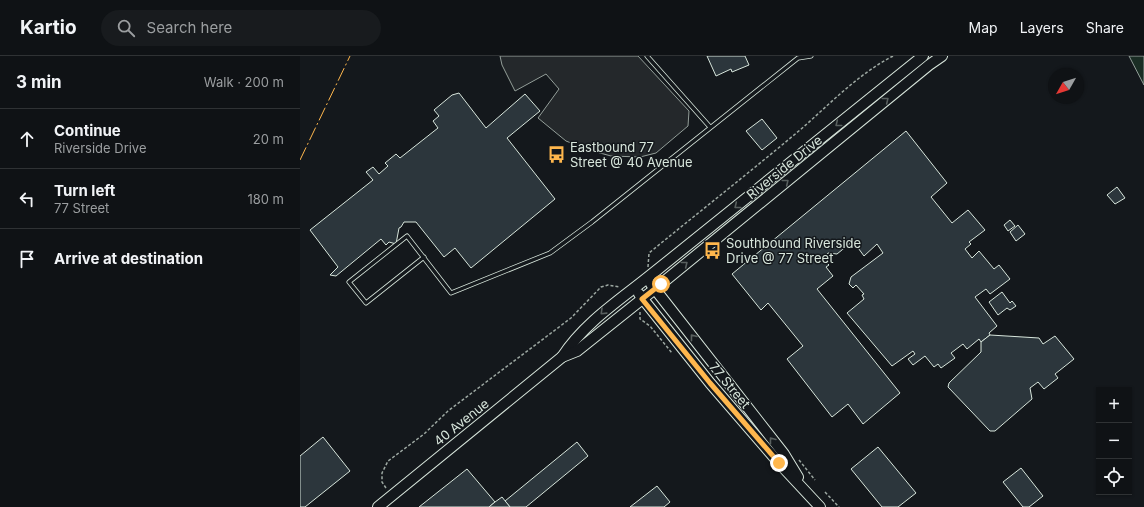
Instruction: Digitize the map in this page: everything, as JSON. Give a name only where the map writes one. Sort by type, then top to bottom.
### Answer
[{"type":"main road","name":"Riverside Drive","points":[[647,274],[923,56]]},
{"type":"main road","name":"Riverside Drive","points":[[642,299],[942,56]]},
{"type":"main road","name":"40 Avenue","points":[[378,507],[562,357],[571,344],[609,306],[634,288],[647,274]]},
{"type":"main road","name":"77 Street","points":[[647,274],[655,289],[784,454],[810,495]]},
{"type":"main road","name":"77 Street","points":[[634,288],[710,383],[774,458],[820,507]]},
{"type":"main road","name":"40 Avenue","points":[[562,357],[577,351],[642,299]]},
{"type":"lane","points":[[647,56],[710,128]]},
{"type":"lane","points":[[424,258],[366,303],[349,282],[407,236],[424,258],[451,293],[550,253],[592,222],[797,57],[810,56]]},
{"type":"path","points":[[647,274],[649,253],[800,130],[861,77],[893,56]]},
{"type":"path","points":[[392,495],[382,482],[382,474],[388,461],[424,434],[448,411],[565,322],[601,287],[608,285],[622,288]]},
{"type":"path","points":[[640,311],[640,319],[650,326],[672,353]]},
{"type":"path","points":[[825,492],[839,507]]},
{"type":"green space","points":[[1129,56],[1144,56],[1144,85]]},
{"type":"shaded area","points":[[500,56],[638,56],[689,111],[688,126],[656,153],[640,157],[611,156],[589,150],[566,141],[538,118],[559,89],[546,74],[515,91],[502,65]]},
{"type":"building","points":[[707,56],[745,56],[749,65],[732,72],[731,69],[716,76]]},
{"type":"building","points":[[459,93],[486,128],[525,94],[540,111],[507,138],[555,199],[471,268],[455,248],[444,257],[416,222],[404,222],[399,228],[396,244],[389,242],[386,245],[381,239],[336,276],[330,275],[338,267],[310,230],[373,180],[366,172],[373,167],[379,174],[388,166],[385,163],[396,154],[400,158],[438,128],[433,121],[439,116],[434,110],[452,95]]},
{"type":"building","points":[[762,119],[777,138],[762,150],[746,131]]},
{"type":"building","points":[[906,131],[947,183],[931,197],[952,223],[968,210],[985,230],[969,242],[971,244],[965,249],[972,258],[979,251],[994,269],[999,265],[1010,279],[990,294],[986,289],[975,297],[997,326],[989,333],[990,335],[981,342],[979,339],[967,349],[963,344],[951,353],[955,358],[941,368],[938,364],[934,367],[925,356],[913,365],[908,359],[915,354],[913,351],[892,366],[847,313],[864,299],[862,295],[864,294],[856,285],[853,288],[849,284],[851,277],[883,253],[877,244],[864,256],[853,241],[837,254],[828,253],[823,259],[829,265],[826,267],[833,276],[817,289],[900,393],[863,424],[848,404],[832,417],[787,359],[803,346],[768,303],[761,310],[732,274]]},
{"type":"building","points":[[1117,187],[1125,198],[1115,204],[1107,195]]},
{"type":"building","points":[[1010,220],[1015,226],[1008,231],[1004,225]]},
{"type":"building","points":[[1018,225],[1025,234],[1016,241],[1010,232]]},
{"type":"building","points":[[1002,292],[1010,303],[1012,301],[1016,306],[1010,310],[1007,308],[998,315],[989,302]]},
{"type":"building","points":[[990,335],[1039,338],[1043,344],[1055,336],[1074,359],[1055,374],[1058,378],[1044,389],[1038,382],[1030,388],[1032,399],[995,431],[990,431],[948,387],[949,383],[981,352],[981,342]]},
{"type":"building","points":[[323,437],[350,471],[305,507],[300,507],[300,456]]},
{"type":"building","points":[[577,442],[588,456],[526,507],[510,507],[505,501]]},
{"type":"building","points":[[878,447],[916,493],[898,507],[882,507],[851,469]]},
{"type":"building","points":[[1021,468],[1043,496],[1029,507],[1023,507],[1003,482]]},
{"type":"building","points":[[467,469],[495,502],[489,507],[419,507]]},
{"type":"building","points":[[657,486],[670,502],[664,507],[630,507]]},
{"type":"building","points":[[502,497],[510,507],[489,507],[495,502]]},
{"type":"power","points":[[300,160],[350,56]]},
{"type":"place","name":"Eastbound 77 Street @ 40 Avenue","points":[[557,154]]},
{"type":"place","name":"Southbound Riverside Drive @ 77 Street","points":[[713,250]]},
{"type":"route","points":[[661,284],[642,299],[710,383],[779,463]]}]
